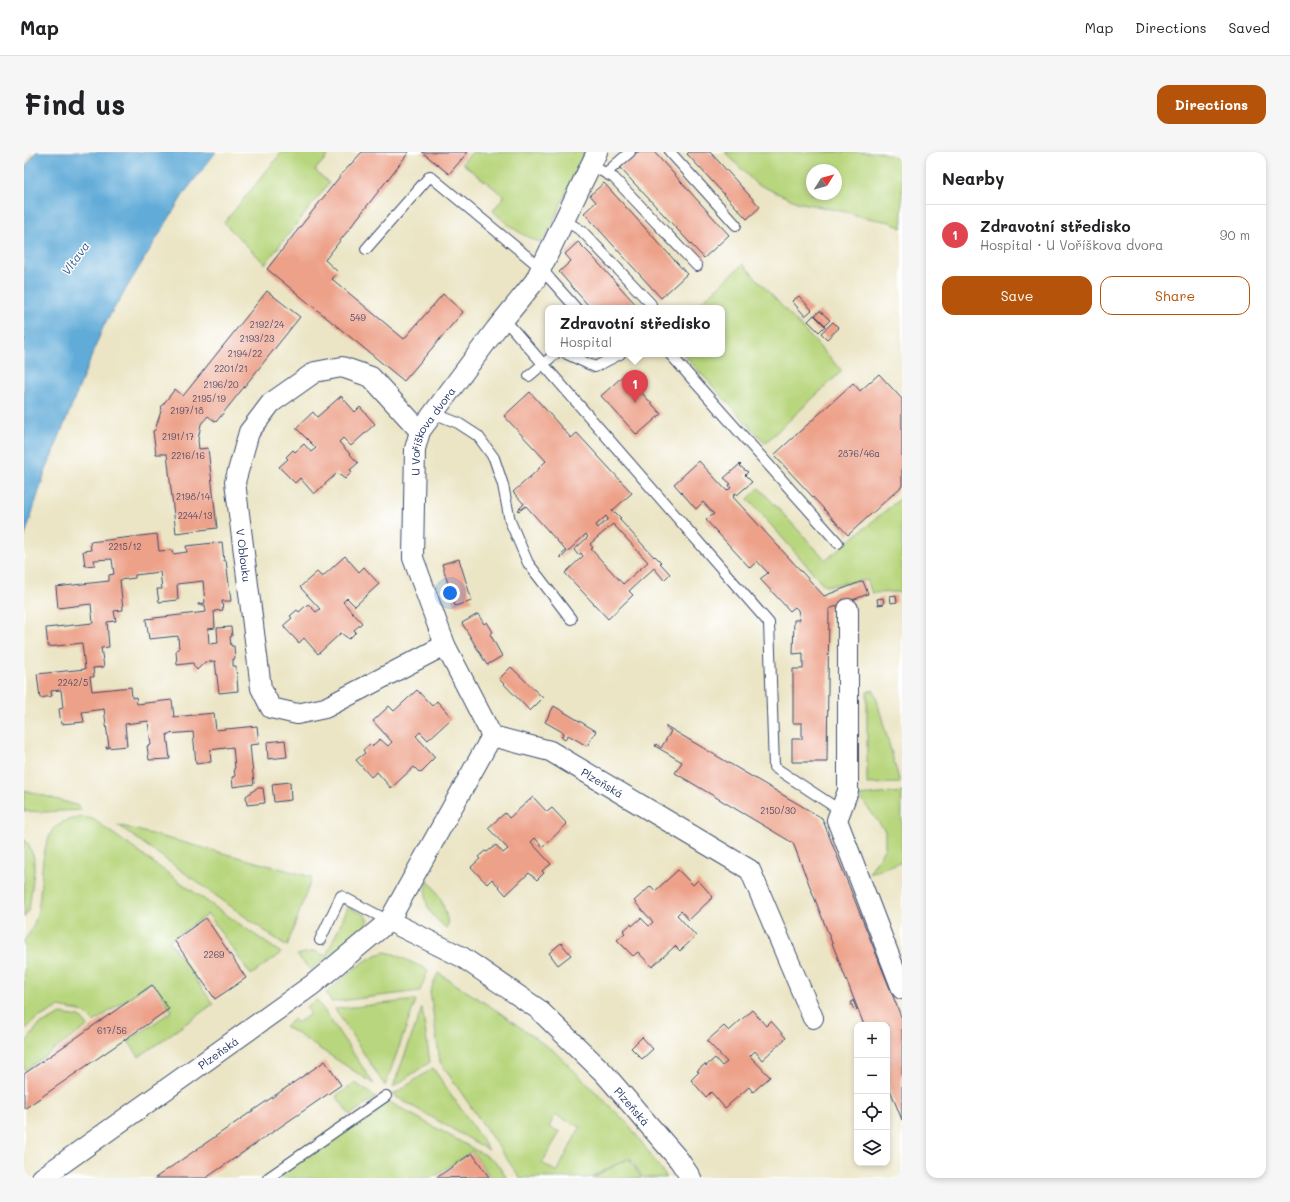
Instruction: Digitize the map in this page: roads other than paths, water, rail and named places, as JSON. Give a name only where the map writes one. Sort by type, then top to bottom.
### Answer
[{"type":"street","name":"U Voříškova dvora","points":[[492,736],[445,645],[413,558],[414,449],[420,431],[504,319],[535,281],[564,220],[598,163]]},
{"type":"street","name":"V Oblouku","points":[[420,431],[371,377],[342,367],[315,372],[271,403],[249,432],[235,482],[261,688],[270,708],[297,714],[325,708],[445,645]]},
{"type":"street","points":[[848,609],[848,791],[837,820],[902,990]]},
{"type":"street","name":"Plzeňská","points":[[42,1178],[312,985],[389,921],[492,736],[550,751],[750,870],[813,1018]]},
{"type":"street","name":"Plzeňská","points":[[389,921],[462,957],[538,1009],[604,1073],[680,1160],[691,1178]]},
{"type":"lane","points":[[630,152],[598,163],[614,178],[696,266]]},
{"type":"lane","points":[[670,152],[736,224]]},
{"type":"lane","points":[[366,249],[430,176],[541,268],[573,305]]},
{"type":"lane","points":[[564,220],[582,231],[651,304]]},
{"type":"lane","points":[[504,319],[768,622],[774,767],[841,811]]},
{"type":"lane","points":[[529,376],[552,357]]},
{"type":"lane","points":[[573,357],[595,367],[614,357]]},
{"type":"lane","points":[[673,357],[838,543]]},
{"type":"lane","points":[[433,414],[458,423],[478,436],[494,458],[510,521],[528,563],[571,619]]},
{"type":"lane","points":[[320,940],[341,896],[389,921]]},
{"type":"lane","points":[[268,1178],[386,1096]]},
{"type":"water","name":"Vltava","points":[[36,152],[216,152],[185,192],[104,325],[44,475],[24,539],[24,169]]},
{"type":"place","name":"Zdravotní středisko","points":[[635,403]]}]
